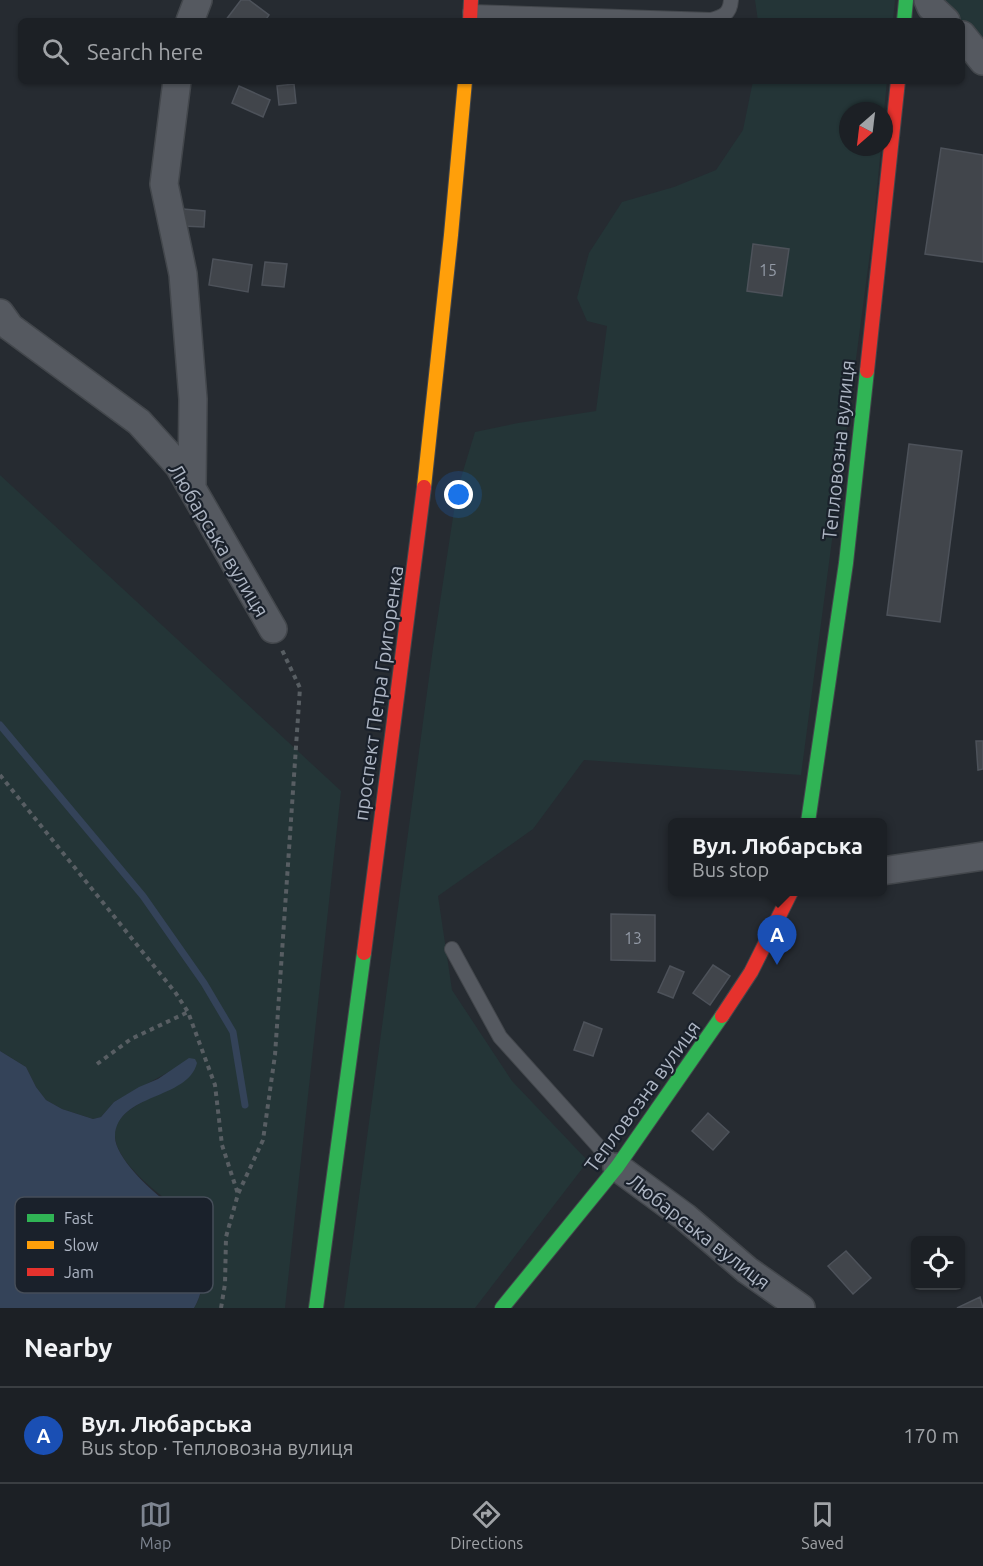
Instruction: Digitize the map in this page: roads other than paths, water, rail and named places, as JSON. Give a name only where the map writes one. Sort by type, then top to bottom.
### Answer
[{"type":"main road","points":[[904,18],[906,0]]},
{"type":"main road","name":"проспект Петра Григоренка","points":[[316,1308],[427,468],[465,84]]},
{"type":"main road","name":"Тепловозна вулиця","points":[[809,818],[846,563],[898,84]]},
{"type":"main road","name":"Тепловозна вулиця","points":[[502,1308],[617,1167],[696,1056],[752,972],[789,896]]},
{"type":"street","points":[[191,18],[198,0]]},
{"type":"street","points":[[928,0],[931,8],[943,18]]},
{"type":"street","points":[[965,39],[983,61]]},
{"type":"street","points":[[177,84],[164,184],[183,274],[193,399],[192,486]]},
{"type":"street","name":"Любарська вулиця","points":[[0,313],[9,327],[139,422],[179,466],[273,629]]},
{"type":"street","points":[[887,870],[983,856]]},
{"type":"street","name":"Любарська вулиця","points":[[617,1167],[685,1217],[747,1270],[801,1308]]},
{"type":"lane","points":[[718,18],[724,16],[730,8],[731,0]]},
{"type":"lane","points":[[470,11],[657,18]]},
{"type":"lane","name":"Любарська вулиця","points":[[452,949],[500,1037],[617,1167]]},
{"type":"water","points":[[0,1051],[26,1067],[36,1087],[46,1100],[62,1109],[93,1119],[101,1117],[114,1102],[139,1087],[158,1079],[189,1058],[195,1059],[197,1063],[191,1075],[181,1084],[127,1112],[119,1122],[115,1136],[116,1144],[126,1162],[161,1197],[15,1197],[15,1293],[201,1293],[194,1308],[0,1308]]},
{"type":"waterway","points":[[0,725],[143,896],[204,983],[233,1032],[245,1105]]},
{"type":"place","name":"Вул. Любарська","points":[[777,965]]}]
